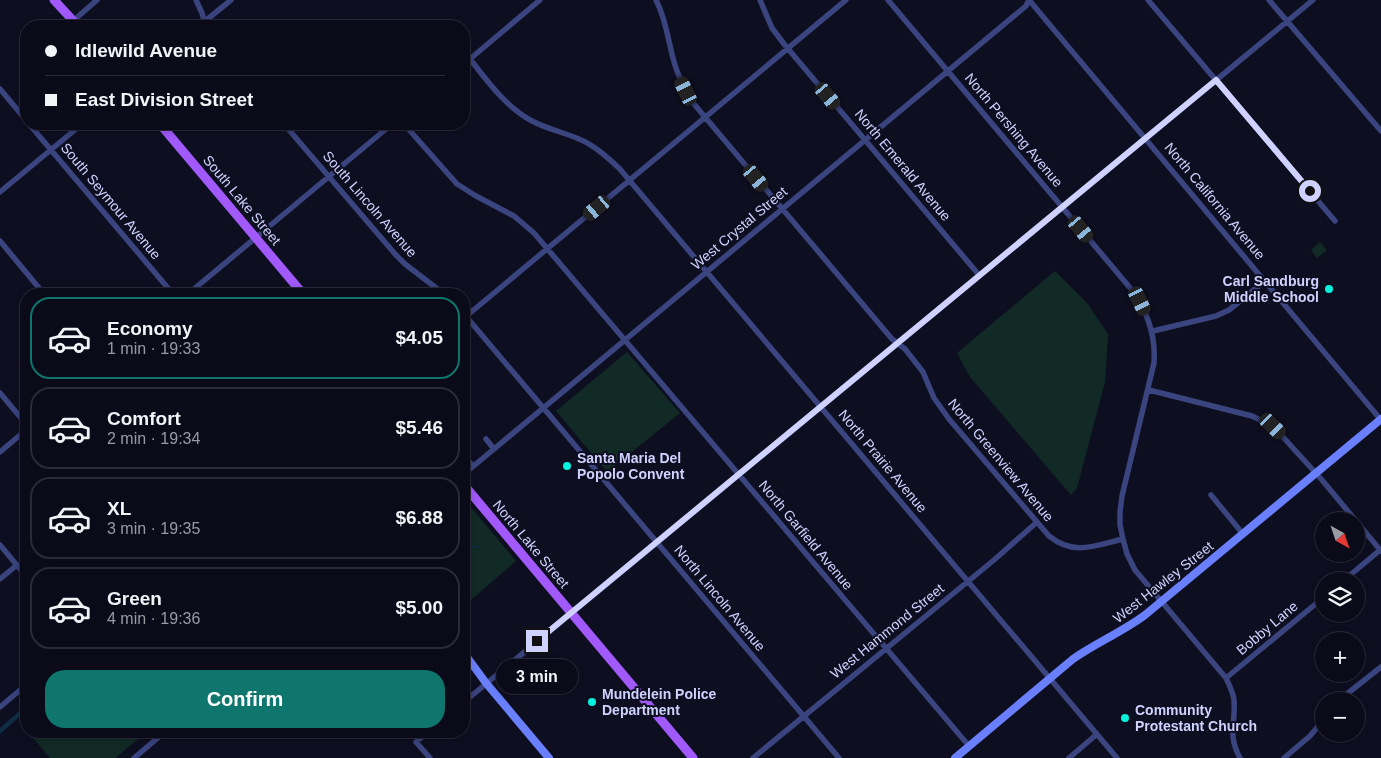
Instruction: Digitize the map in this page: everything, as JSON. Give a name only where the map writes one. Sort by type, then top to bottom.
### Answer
[{"type":"main road","points":[[54,0],[72,20]]},
{"type":"main road","name":"South Lake Street","points":[[165,130],[298,288]]},
{"type":"main road","name":"North Lake Street","points":[[470,492],[693,758]]},
{"type":"street","points":[[78,20],[97,0]]},
{"type":"street","points":[[196,0],[202,12],[203,20]]},
{"type":"street","points":[[209,20],[231,0]]},
{"type":"street","points":[[470,59],[540,0]]},
{"type":"street","name":"North Greenview Avenue","points":[[656,0],[667,26],[675,65],[680,78],[686,91],[704,117],[892,338],[916,362],[923,372],[934,398],[949,419],[1037,522],[1054,540],[1069,548],[1082,549],[1122,539]]},
{"type":"street","name":"North Emerald Avenue","points":[[760,0],[772,28],[979,275]]},
{"type":"street","points":[[470,311],[846,0]]},
{"type":"street","name":"North Pershing Avenue","points":[[888,0],[1140,301],[1150,322],[1155,348],[1149,390]]},
{"type":"street","name":"West Crystal Street","points":[[470,469],[1026,6],[1029,0]]},
{"type":"street","name":"North California Avenue","points":[[1029,0],[1381,419]]},
{"type":"street","points":[[1148,0],[1335,221]]},
{"type":"street","points":[[1269,0],[1381,131]]},
{"type":"street","points":[[470,697],[1313,0]]},
{"type":"street","name":"North Prairie Avenue","points":[[470,59],[500,95],[520,114],[544,127],[581,139],[610,159],[630,180],[1118,758]]},
{"type":"street","points":[[0,88],[20,113]]},
{"type":"street","name":"South Seymour Avenue","points":[[35,130],[168,288]]},
{"type":"street","points":[[0,192],[75,130]]},
{"type":"street","name":"South Lincoln Avenue","points":[[289,130],[394,254],[436,288]]},
{"type":"street","points":[[195,288],[385,130]]},
{"type":"street","name":"North Garfield Avenue","points":[[409,130],[457,184],[514,216],[548,248],[969,746]]},
{"type":"street","points":[[0,241],[39,288]]},
{"type":"street","points":[[1152,331],[1216,316],[1229,310],[1265,281]]},
{"type":"street","name":"North Lincoln Avenue","points":[[470,323],[839,758]]},
{"type":"street","points":[[1240,758],[1233,736],[1234,699],[1226,678],[1135,570],[1122,539],[1120,525],[1122,496],[1149,390],[1252,416],[1273,426],[1381,550],[1354,572]]},
{"type":"street","points":[[0,393],[20,417]]},
{"type":"street","name":"West Hawley Street","points":[[955,758],[1050,678],[1089,648],[1132,625],[1161,602],[1381,419]]},
{"type":"street","points":[[0,452],[20,435]]},
{"type":"street","points":[[486,439],[494,449]]},
{"type":"street","points":[[470,463],[473,466]]},
{"type":"street","points":[[1210,495],[1243,534]]},
{"type":"street","name":"West Hammond Street","points":[[753,758],[969,581],[1037,522]]},
{"type":"street","points":[[0,545],[20,569]]},
{"type":"street","points":[[0,579],[17,565]]},
{"type":"street","name":"Bobby Lane","points":[[1226,678],[1315,604]]},
{"type":"street","points":[[470,661],[549,758]]},
{"type":"street","points":[[1349,692],[1381,667]]},
{"type":"street","points":[[0,707],[20,690]]},
{"type":"street","points":[[1284,758],[1315,730]]},
{"type":"street","points":[[1069,758],[1097,734]]},
{"type":"street","points":[[134,758],[158,738]]},
{"type":"street","points":[[421,738],[416,742],[430,758]]},
{"type":"green space","points":[[1320,242],[1327,250],[1317,258],[1311,250]]},
{"type":"green space","points":[[1055,271],[1087,303],[1108,334],[1105,382],[1077,488],[1071,495],[970,377],[957,353]]},
{"type":"green space","points":[[627,352],[680,413],[607,472],[556,411]]},
{"type":"green space","points":[[470,506],[516,561],[470,601]]},
{"type":"green space","points":[[33,738],[139,738],[115,758],[50,758]]},
{"type":"water","points":[[20,710],[20,716],[0,734],[0,728]]},
{"type":"waterway","points":[[470,546],[477,547]]},
{"type":"place","name":"Carl Sandburg Middle School","points":[[1329,289]]},
{"type":"place","name":"Santa Maria Del Popolo Convent","points":[[567,466]]},
{"type":"place","name":"Mundelein Police Department","points":[[592,702]]},
{"type":"place","name":"Community Protestant Church","points":[[1125,718]]},
{"type":"route","points":[[537,641],[1216,80],[1310,191]]}]
